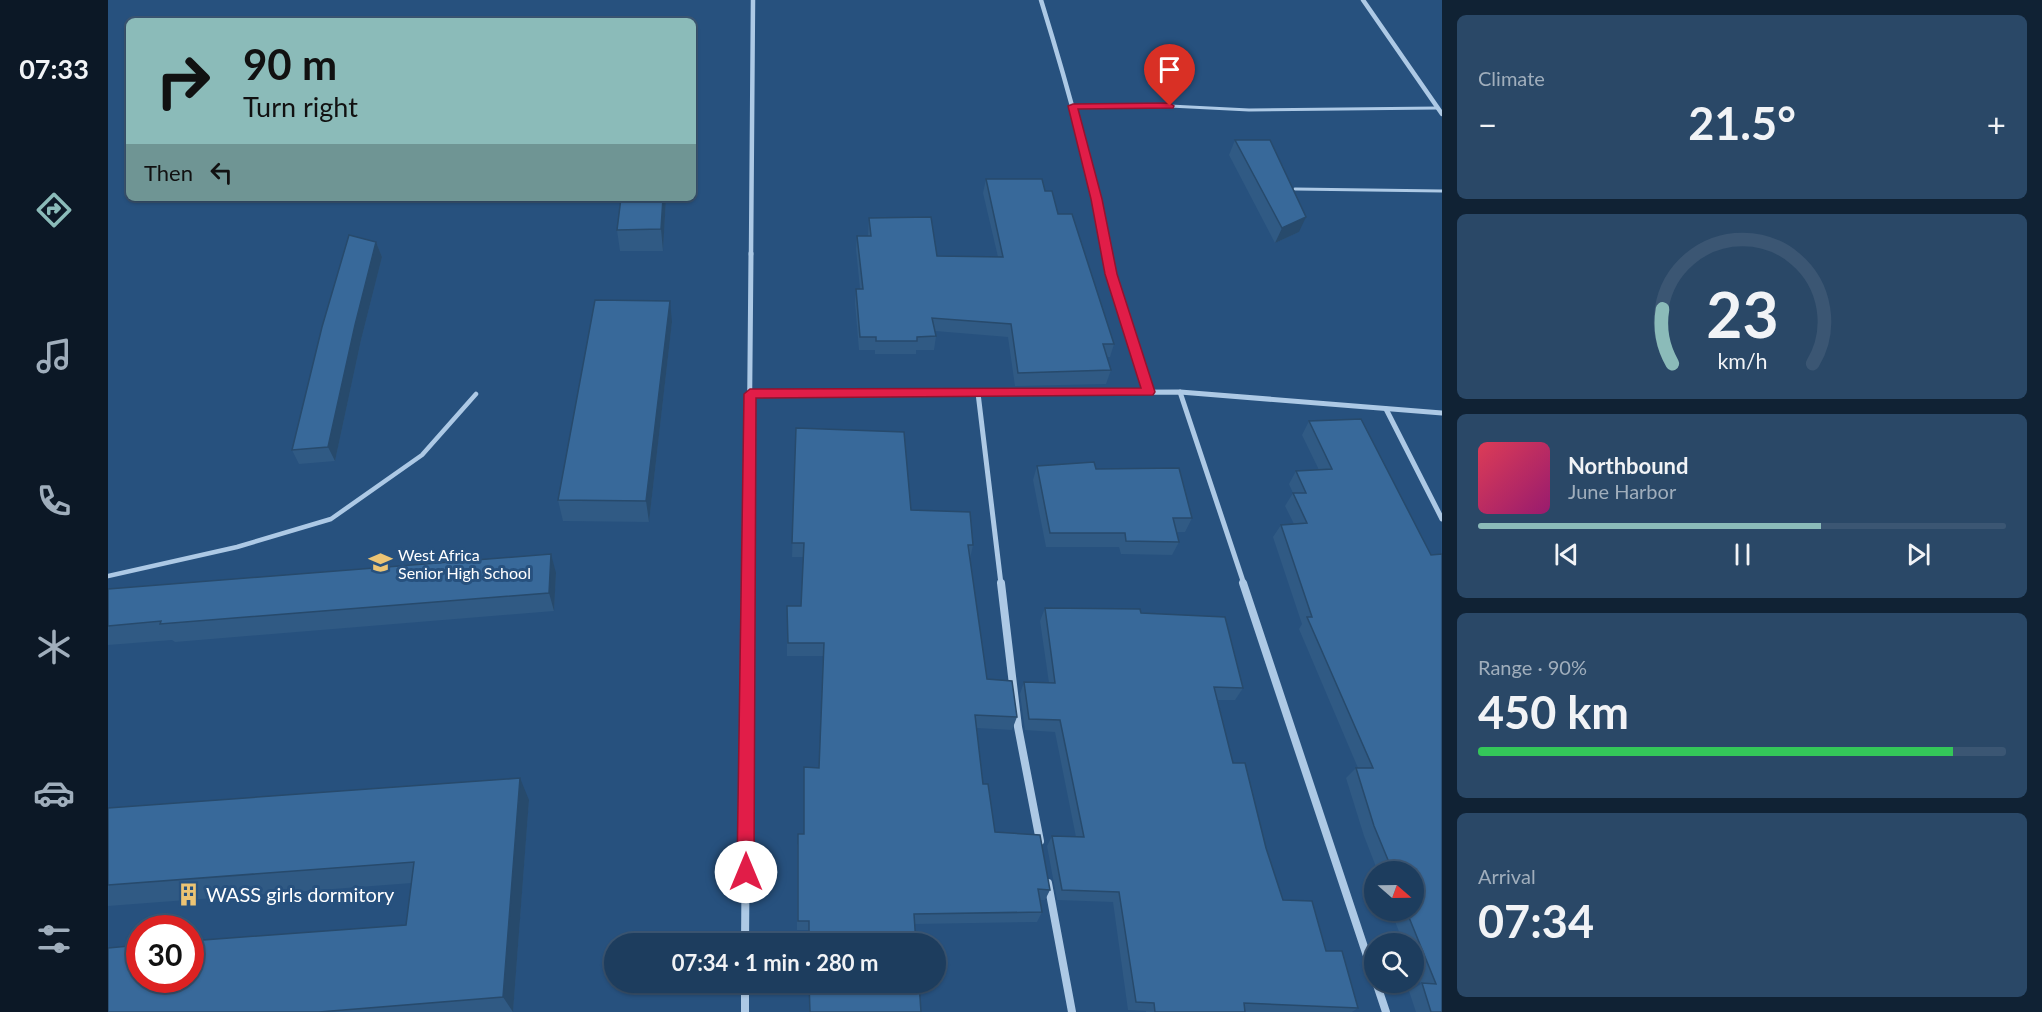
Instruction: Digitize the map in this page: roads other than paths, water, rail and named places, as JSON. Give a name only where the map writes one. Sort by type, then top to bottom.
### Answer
[{"type":"street","points":[[745,933],[753,0]]},
{"type":"street","points":[[1041,0],[1073,106],[1097,199],[1111,274],[1149,392]]},
{"type":"street","points":[[1363,0],[1442,114]]},
{"type":"street","points":[[750,394],[1180,392],[1442,413]]},
{"type":"street","points":[[1180,392],[1364,947]]},
{"type":"street","points":[[978,393],[1018,727],[1042,852]]},
{"type":"street","points":[[1386,409],[1442,519]]},
{"type":"street","points":[[1046,875],[1072,1012]]},
{"type":"street","points":[[745,993],[745,1012]]},
{"type":"street","points":[[1380,993],[1386,1012]]},
{"type":"lane","points":[[1073,106],[1170,106],[1249,110],[1438,108]]},
{"type":"lane","points":[[1295,189],[1442,191]]},
{"type":"lane","points":[[108,576],[237,548],[331,519],[422,455],[476,394]]},
{"type":"place","name":"West Africa Senior High School","points":[[380,563]]},
{"type":"place","name":"WASS girls dormitory","points":[[188,894]]}]
